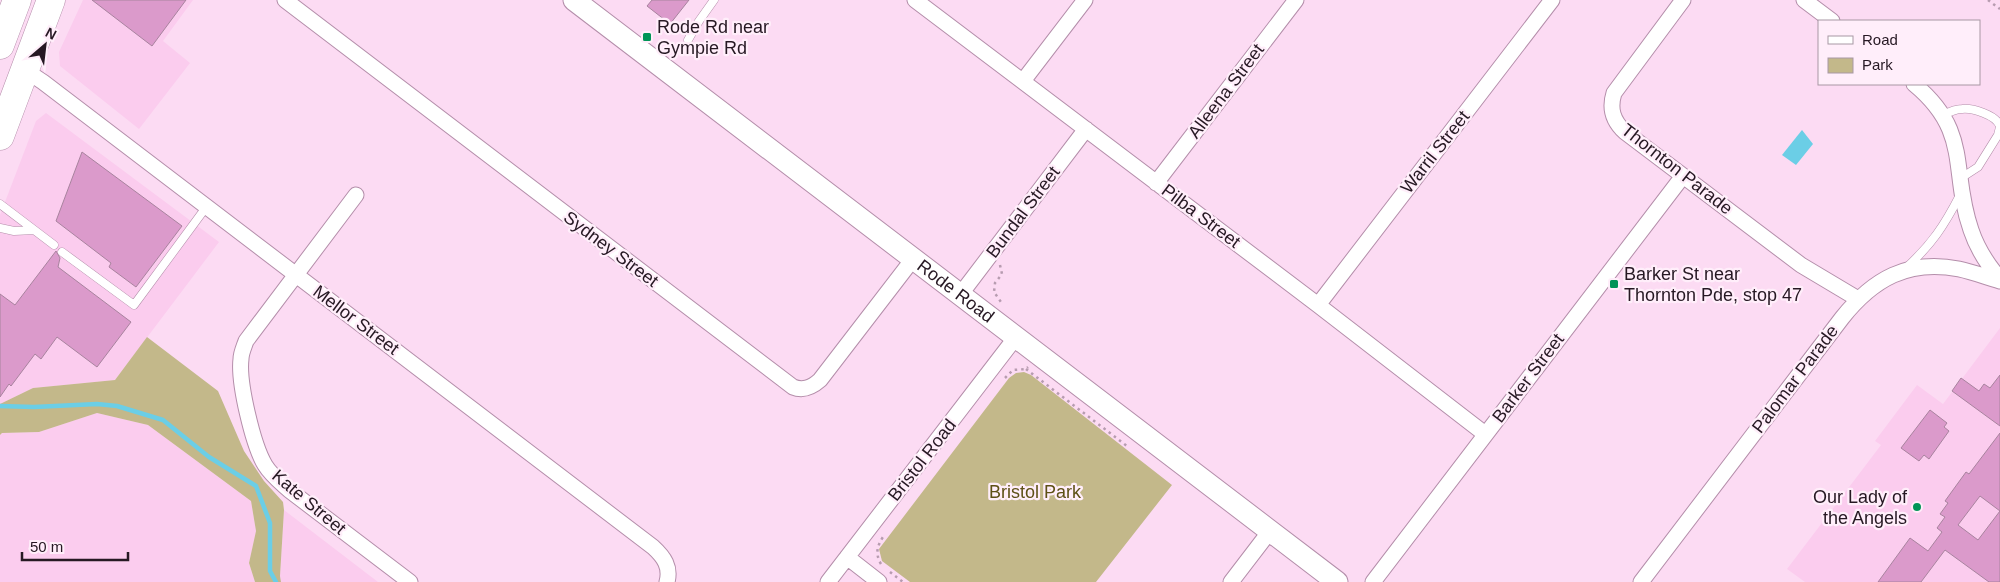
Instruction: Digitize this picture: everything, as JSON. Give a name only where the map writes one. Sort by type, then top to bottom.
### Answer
[{"type":"highway","points":[[0,45],[17,0]]},
{"type":"highway","points":[[0,136],[51,0]]},
{"type":"main road","name":"Rode Road","points":[[574,0],[1337,582]]},
{"type":"street","name":"Sydney Street","points":[[285,0],[793,386],[801,389],[809,388],[820,380],[913,259]]},
{"type":"street","name":"Pilba Street","points":[[915,0],[1485,434]]},
{"type":"street","points":[[1023,81],[1084,0]]},
{"type":"street","name":"Alleena Street","points":[[1156,183],[1296,0]]},
{"type":"street","name":"Warril Street","points":[[1318,305],[1552,0]]},
{"type":"street","points":[[1804,0],[1831,20]]},
{"type":"street","name":"Thornton Parade","points":[[1675,3],[1614,93],[1611,107],[1612,114],[1620,127],[1801,265],[1858,299]]},
{"type":"street","name":"Mellor Street","points":[[25,70],[207,206],[653,547],[665,560],[668,568],[667,582]]},
{"type":"street","points":[[1915,85],[1934,103],[1943,115],[1955,140],[1970,228],[1985,260],[2000,280]]},
{"type":"street","name":"Bundal Street","points":[[960,295],[1086,129]]},
{"type":"street","name":"Barker Street","points":[[1373,582],[1682,176]]},
{"type":"street","name":"Kate Street","points":[[356,195],[254,330],[243,349],[241,380],[256,445],[266,466],[279,482],[410,582]]},
{"type":"street","name":"Palomar Parade","points":[[1641,582],[1858,299],[1880,280],[1903,271],[1923,268],[1957,268],[2000,280]]},
{"type":"street","name":"Bristol Road","points":[[828,582],[1016,337]]},
{"type":"street","points":[[1230,582],[1270,531]]},
{"type":"street","points":[[847,557],[880,582]]},
{"type":"lane","points":[[688,40],[714,0]]},
{"type":"lane","points":[[1903,271],[1927,247],[1944,226],[1962,184],[1978,167],[1998,135],[2000,127],[1995,119],[1966,109],[1956,110],[1943,115]]},
{"type":"lane","points":[[0,204],[54,245]]},
{"type":"lane","points":[[62,252],[134,305],[207,206]]},
{"type":"lane","points":[[0,228],[14,231],[34,230]]},
{"type":"path","points":[[1988,0],[2000,9]]},
{"type":"path","points":[[997,247],[1002,274],[995,283],[994,292],[995,296],[1003,304]]},
{"type":"path","points":[[999,385],[1009,373],[1019,368],[1026,369],[1030,364]]},
{"type":"path","points":[[887,531],[878,544],[877,555],[881,565],[903,582]]},
{"type":"shaded area","points":[[83,0],[193,0],[163,41],[190,63],[139,129],[60,66],[59,52]]},
{"type":"shaded area","points":[[46,113],[219,242],[115,380],[33,388],[0,404],[0,215],[36,121]]},
{"type":"shaded area","name":"Our Lady of the Angels","points":[[2000,328],[2000,582],[1805,582],[1787,569],[1881,445],[1875,441],[1917,385],[1943,404]]},
{"type":"shaded area","points":[[97,413],[148,425],[251,501],[256,531],[249,563],[255,582],[0,582],[0,435],[2,433],[39,432]]},
{"type":"shaded area","points":[[284,510],[378,582],[281,582]]},
{"type":"green space","points":[[147,337],[218,391],[244,451],[264,481],[283,502],[281,582],[255,582],[249,563],[256,531],[251,501],[148,425],[97,413],[39,432],[2,433],[0,435],[0,404],[33,388],[115,380]]},
{"type":"green space","name":"Bristol Park","points":[[1024,372],[1031,375],[1172,485],[1096,582],[910,582],[882,561],[879,549],[1009,378],[1016,373]]},
{"type":"water","points":[[1802,130],[1813,144],[1796,165],[1782,155]]},
{"type":"building","points":[[92,0],[186,0],[152,46]]},
{"type":"building","points":[[652,0],[689,0],[670,24],[647,6]]},
{"type":"building","points":[[82,152],[182,226],[136,287],[109,267],[111,263],[56,221]]},
{"type":"building","points":[[56,251],[60,258],[58,267],[131,322],[97,367],[57,337],[41,359],[35,354],[11,386],[9,384],[0,397],[0,294],[15,305]]},
{"type":"building","points":[[2000,375],[2000,426],[1952,391],[1961,378],[1979,391],[1984,384],[1990,388]]},
{"type":"building","points":[[1930,410],[1947,423],[1944,427],[1949,431],[1929,459],[1924,455],[1919,461],[1901,448]]},
{"type":"building","points":[[2000,433],[2000,511],[2000,582],[1989,582],[1945,550],[1921,582],[1878,582],[1910,538],[1928,551],[1942,532],[1937,528],[1945,517],[1940,514],[1948,503],[1945,501],[1966,472],[1969,474]],"holes":[[[1980,496],[2000,511],[1978,540],[1958,525]]]},
{"type":"waterway","points":[[0,406],[34,407],[97,404],[117,406],[163,420],[209,457],[256,486],[270,523],[270,571],[276,582]]},
{"type":"place","name":"Rode Rd near Gympie Rd","points":[[647,37]]},
{"type":"place","name":"Barker St near Thornton Pde, stop 47","points":[[1614,284]]},
{"type":"place","name":"Our Lady of the Angels","points":[[1917,507]]}]
